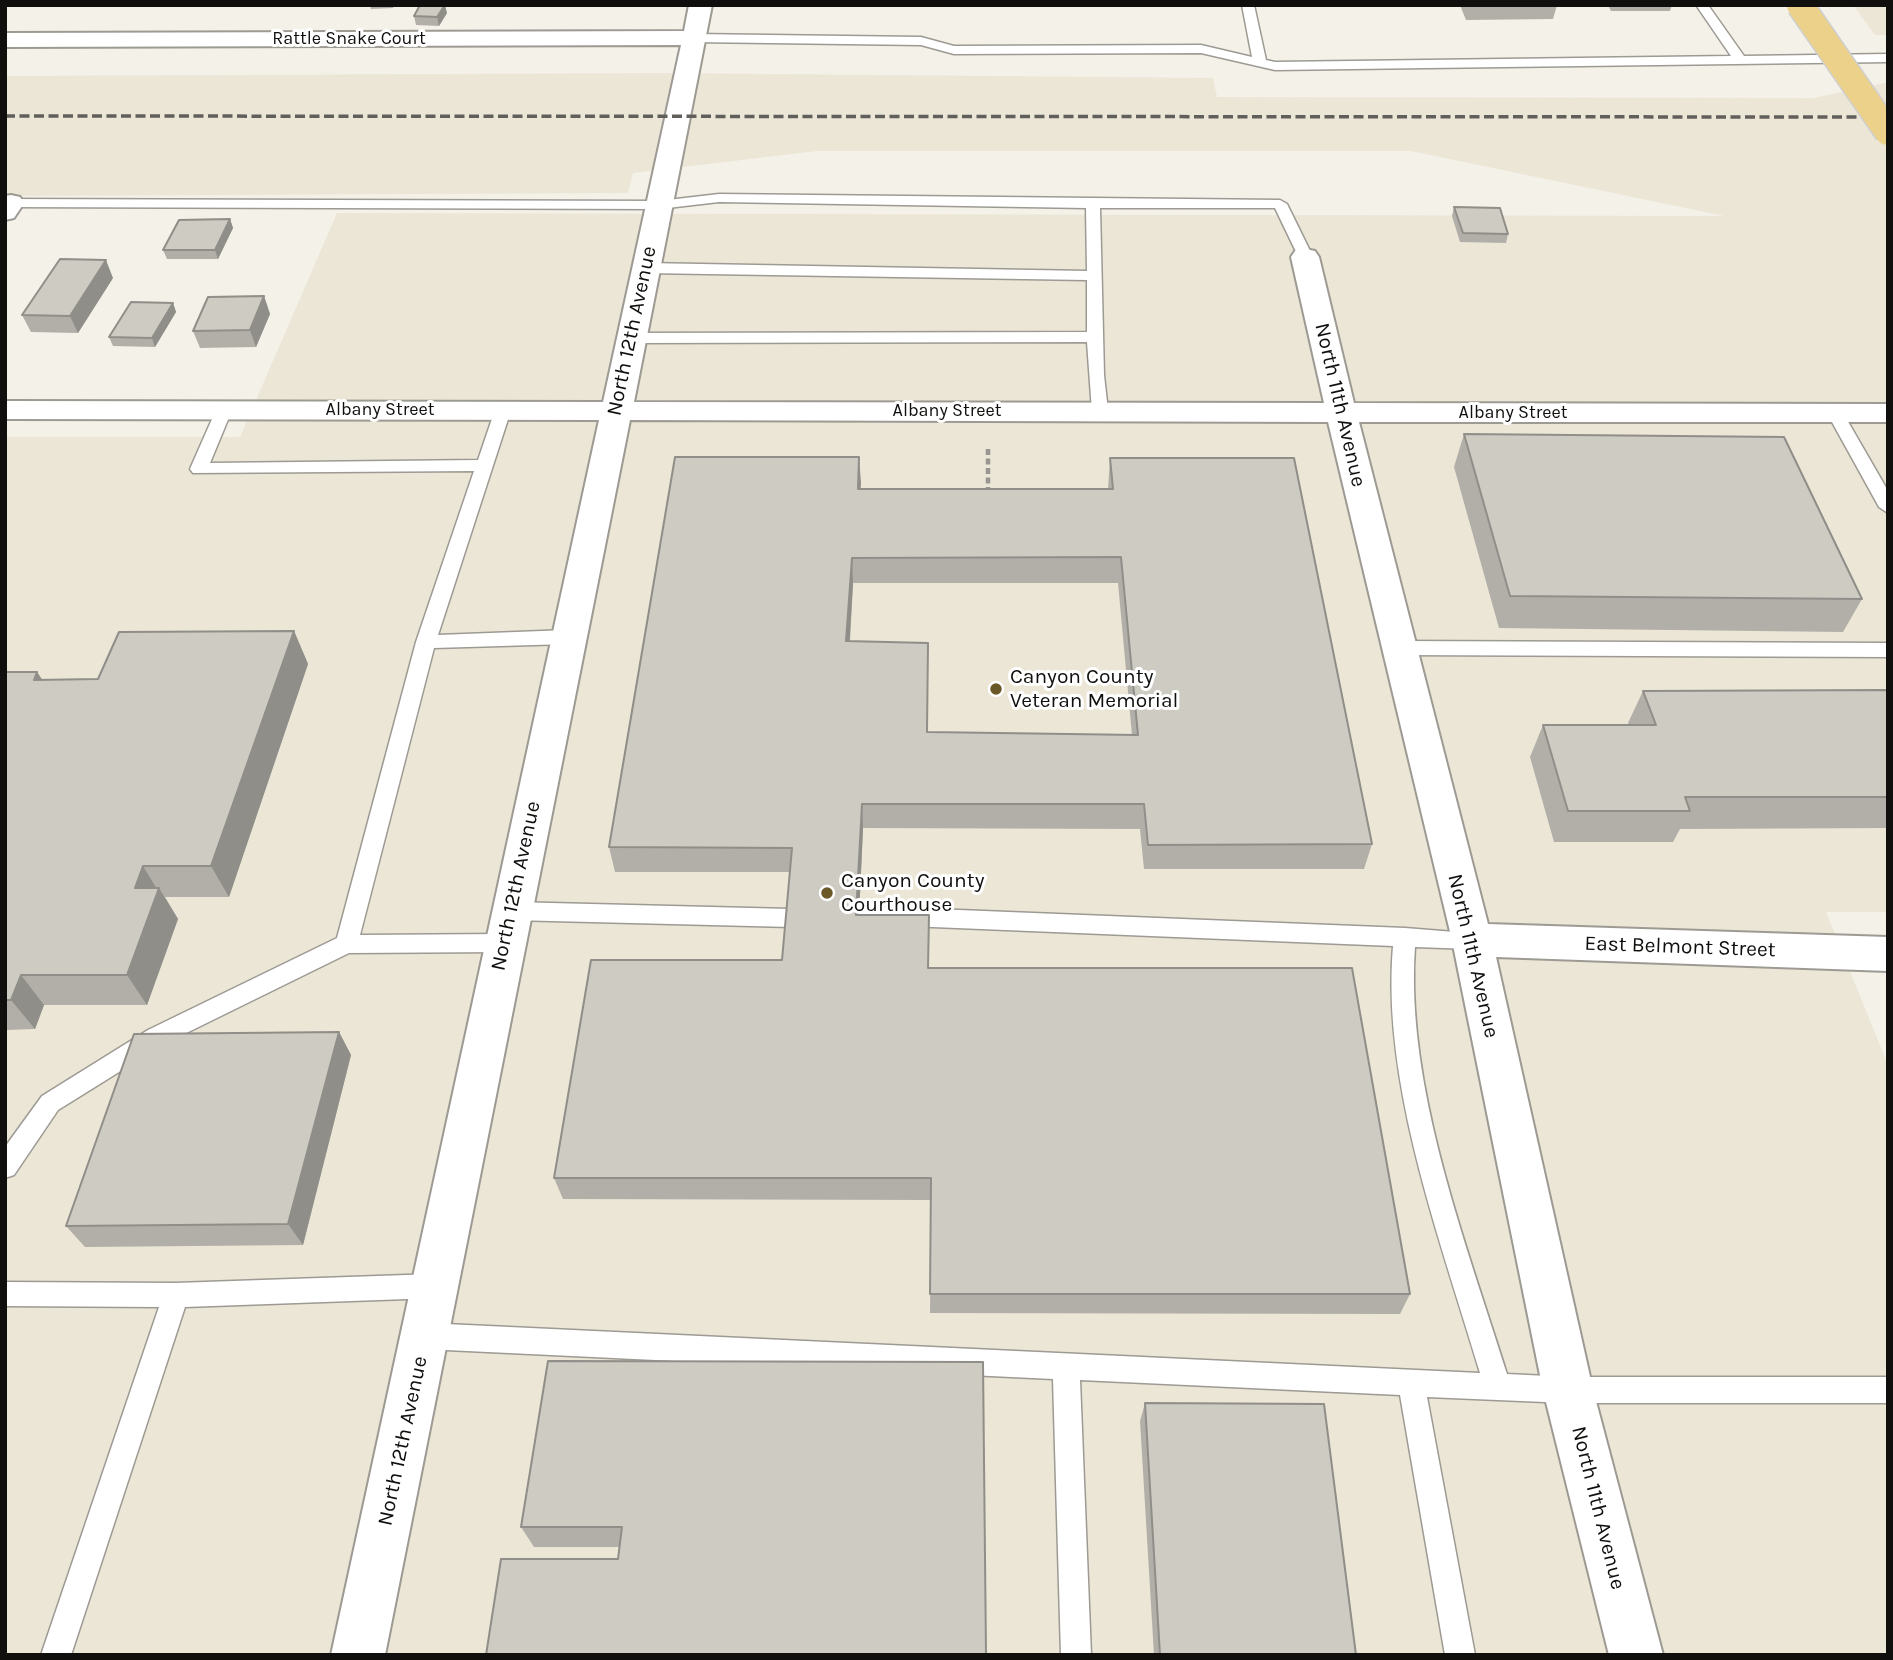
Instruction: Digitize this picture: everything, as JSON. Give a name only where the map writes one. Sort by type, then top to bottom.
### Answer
[{"type":"main road","points":[[1800,5],[1888,132]]},
{"type":"street","name":"North 12th Avenue","points":[[358,1655],[701,5]]},
{"type":"street","name":"Rattle Snake Court","points":[[5,40],[692,38]]},
{"type":"street","name":"North 11th Avenue","points":[[1305,257],[1398,648],[1472,940],[1568,1390],[1636,1655]]},
{"type":"street","name":"Albany Street","points":[[5,410],[1888,413]]},
{"type":"street","name":"East Belmont Street","points":[[1472,940],[1888,954]]},
{"type":"lane","points":[[1248,5],[1260,63]]},
{"type":"lane","points":[[1702,5],[1740,60]]},
{"type":"lane","points":[[692,38],[921,41],[954,50],[1200,49],[1275,66],[1888,58]]},
{"type":"lane","points":[[7,206],[659,205],[719,198],[1279,204],[1305,257]]},
{"type":"lane","points":[[1093,204],[1095,337],[1100,411]]},
{"type":"lane","points":[[645,268],[1094,276]]},
{"type":"lane","points":[[631,338],[1095,337]]},
{"type":"lane","points":[[224,410],[199,469],[485,465]]},
{"type":"lane","points":[[348,943],[426,642],[503,410]]},
{"type":"lane","points":[[1835,413],[1888,507]]},
{"type":"lane","points":[[426,642],[568,637]]},
{"type":"lane","points":[[1398,648],[1888,650]]},
{"type":"lane","points":[[860,915],[1472,940]]},
{"type":"lane","points":[[5,1167],[50,1102],[156,1037],[348,943],[508,927],[791,918]]},
{"type":"lane","points":[[1405,937],[1402,999],[1416,1090],[1441,1193],[1497,1386]]},
{"type":"lane","points":[[5,1294],[177,1295],[435,1286]]},
{"type":"lane","points":[[56,1655],[177,1295]]},
{"type":"lane","points":[[425,1336],[1568,1390],[1888,1390]]},
{"type":"lane","points":[[1066,1367],[1076,1655]]},
{"type":"lane","points":[[1411,1383],[1460,1655]]},
{"type":"path","points":[[988,444],[988,500]]},
{"type":"shaded area","points":[[1853,5],[1888,5],[1888,35],[1875,35]]},
{"type":"shaded area","points":[[660,73],[1213,78],[1217,97],[1814,98],[1888,82],[1888,912],[1826,912],[1888,1065],[1888,1655],[5,1655],[5,437],[240,437],[337,213],[1724,216],[1411,151],[817,151],[633,173],[628,193],[5,196],[5,76]]},
{"type":"building","points":[[420,5],[445,5],[437,17],[414,16]]},
{"type":"building","points":[[1454,207],[1500,208],[1508,234],[1463,233]]},
{"type":"building","points":[[230,219],[215,250],[163,250],[179,220]]},
{"type":"building","points":[[60,259],[106,260],[70,316],[22,315]]},
{"type":"building","points":[[264,296],[250,330],[193,331],[208,297]]},
{"type":"building","points":[[131,302],[173,303],[152,338],[109,337]]},
{"type":"building","points":[[1464,434],[1784,437],[1862,599],[1510,596]]},
{"type":"building","name":"Canyon County Courthouse","points":[[675,457],[859,457],[858,489],[1113,489],[1110,458],[1294,458],[1372,844],[1148,845],[1144,804],[862,804],[856,915],[929,915],[928,968],[1352,968],[1410,1294],[930,1294],[931,1178],[554,1178],[591,960],[782,960],[792,848],[609,847]],"holes":[[[1121,557],[1138,735],[927,732],[928,643],[846,641],[852,558]]]},
{"type":"building","points":[[294,631],[211,866],[143,866],[135,888],[159,888],[127,975],[21,975],[11,1000],[5,1000],[5,672],[37,672],[34,680],[98,679],[119,632]]},
{"type":"building","points":[[1888,690],[1888,797],[1685,797],[1690,811],[1568,811],[1543,725],[1656,725],[1643,691]]},
{"type":"building","points":[[339,1032],[288,1224],[66,1226],[134,1034]]},
{"type":"building","points":[[548,1361],[983,1362],[986,1655],[486,1655],[501,1559],[618,1559],[622,1527],[521,1527]]},
{"type":"building","points":[[1145,1403],[1324,1404],[1356,1655],[1160,1655]]},
{"type":"railway","points":[[5,116],[1888,117]]},
{"type":"place","name":"Canyon County Veteran Memorial","points":[[996,689]]},
{"type":"place","name":"Canyon County Courthouse","points":[[827,893]]}]
